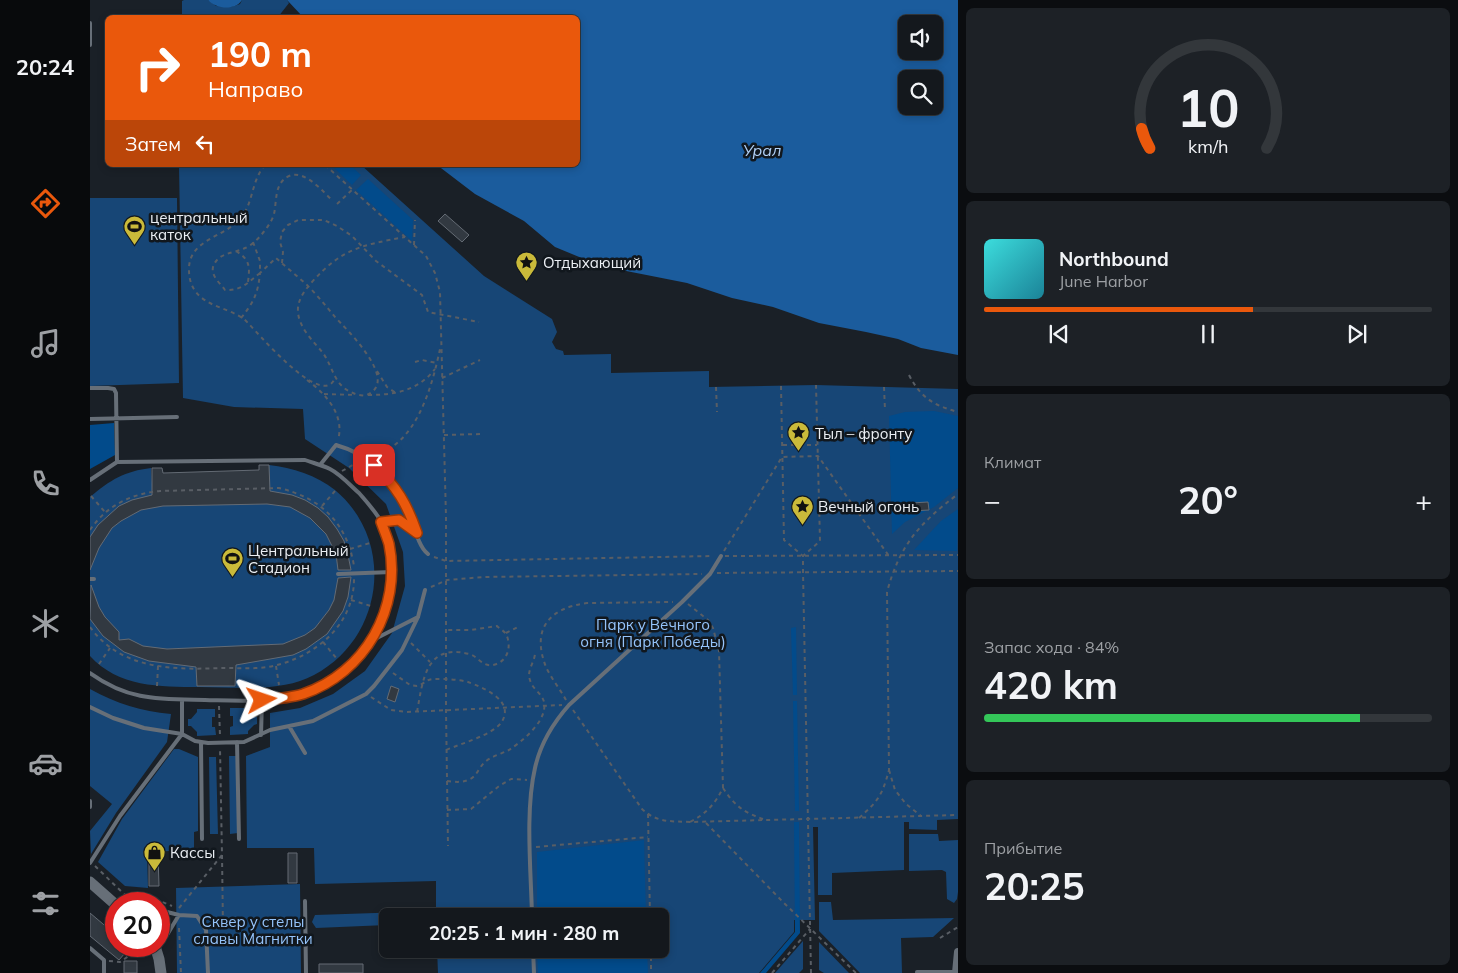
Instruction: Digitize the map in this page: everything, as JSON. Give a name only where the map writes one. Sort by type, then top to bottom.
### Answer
[{"type":"main road","points":[[90,882],[105,895]]},
{"type":"main road","points":[[158,957],[161,973]]},
{"type":"street","points":[[956,972],[958,952]]},
{"type":"lane","points":[[90,23],[90,45]]},
{"type":"lane","points":[[90,388],[114,389],[116,393],[117,462]]},
{"type":"lane","points":[[90,419],[177,417]]},
{"type":"lane","points":[[320,465],[336,445],[350,449],[365,457],[400,492],[410,513],[423,550],[428,554]]},
{"type":"lane","points":[[90,480],[117,462],[305,460],[330,469],[351,485],[368,502],[381,522],[389,543],[392,572],[385,615],[371,641],[354,663],[330,682],[303,694],[262,700],[144,698],[123,692],[104,683],[90,673]]},
{"type":"lane","points":[[381,522],[399,520],[417,533]]},
{"type":"lane","points":[[532,908],[530,810],[532,781],[543,744],[569,705],[682,602],[710,574],[721,556]]},
{"type":"lane","points":[[338,574],[392,572]]},
{"type":"lane","points":[[90,707],[113,718],[144,728],[182,734],[195,742],[220,744],[244,742],[270,730],[313,721],[366,694],[402,650],[418,617],[425,590]]},
{"type":"lane","points":[[371,641],[418,617]]},
{"type":"lane","points":[[90,863],[120,816],[182,734],[182,700]]},
{"type":"lane","points":[[260,735],[262,700]]},
{"type":"lane","points":[[289,726],[305,753]]},
{"type":"lane","points":[[201,742],[202,839]]},
{"type":"lane","points":[[237,742],[238,839]]},
{"type":"lane","points":[[90,801],[90,807]]},
{"type":"lane","points":[[305,901],[306,973]]},
{"type":"lane","points":[[170,913],[179,916],[197,916],[206,930],[208,973]]},
{"type":"lane","points":[[170,930],[179,916]]},
{"type":"lane","points":[[90,948],[104,960],[104,973]]},
{"type":"lane","points":[[533,958],[534,973]]},
{"type":"lane","points":[[917,972],[956,972]]},
{"type":"path","points":[[263,167],[254,184],[251,200],[246,212],[238,222],[211,237],[200,246],[192,257],[188,268],[190,281],[196,292],[205,300],[241,318],[290,367],[324,394],[332,404],[338,419],[340,432],[336,445]]},
{"type":"path","points":[[327,167],[426,256],[435,273],[440,292],[446,517],[446,781],[448,846]]},
{"type":"path","points":[[333,201],[309,180],[299,175],[289,176],[278,187],[274,214],[269,225],[245,248],[222,255],[214,264],[212,271],[225,290],[234,290],[260,273],[276,258],[308,286],[364,349],[388,387],[396,393]]},
{"type":"path","points":[[337,204],[353,189]]},
{"type":"path","points":[[282,263],[283,252],[280,242],[282,232],[288,225],[298,220],[324,220],[352,236],[376,260],[422,295],[428,312],[479,322]]},
{"type":"path","points":[[414,245],[415,220]]},
{"type":"path","points":[[365,396],[344,389],[335,378],[330,364],[300,321],[298,311],[300,298],[308,286],[327,266],[345,253],[405,237]]},
{"type":"path","points":[[241,318],[258,290],[260,262],[253,242]]},
{"type":"path","points":[[236,251],[249,262],[248,282]]},
{"type":"path","points":[[337,474],[365,457],[383,453],[399,442],[412,428],[420,413],[436,368],[441,344]]},
{"type":"path","points":[[415,362],[422,360],[437,363]]},
{"type":"path","points":[[442,378],[480,360]]},
{"type":"path","points":[[365,396],[376,388],[378,384],[374,366]]},
{"type":"path","points":[[324,394],[365,396],[396,393],[417,386],[428,378],[436,368]]},
{"type":"path","points":[[909,375],[916,388],[924,397],[935,404],[958,412]]},
{"type":"path","points":[[305,378],[323,385],[330,384],[335,378]]},
{"type":"path","points":[[811,973],[803,556],[820,541],[816,385]]},
{"type":"path","points":[[781,386],[784,540],[803,556]]},
{"type":"path","points":[[716,387],[717,412]]},
{"type":"path","points":[[884,387],[885,410]]},
{"type":"path","points":[[444,435],[481,434]]},
{"type":"path","points":[[783,445],[817,444]]},
{"type":"path","points":[[782,457],[818,456]]},
{"type":"path","points":[[818,456],[889,556]]},
{"type":"path","points":[[721,556],[782,457]]},
{"type":"path","points":[[90,530],[105,512],[124,500],[145,492],[279,488],[307,497],[322,507],[340,527],[350,549],[354,569]]},
{"type":"path","points":[[322,507],[335,491]]},
{"type":"path","points":[[858,818],[874,804],[884,790],[889,770],[887,592],[892,573],[914,532],[934,512],[958,494]]},
{"type":"path","points":[[91,496],[105,512]]},
{"type":"path","points":[[350,549],[370,543]]},
{"type":"path","points":[[428,554],[446,562],[721,556],[958,555]]},
{"type":"path","points":[[425,590],[446,580],[493,577],[958,571]]},
{"type":"path","points":[[90,627],[110,648],[135,661],[158,666],[190,669],[266,667],[307,653],[323,642],[338,626],[351,600],[354,578]]},
{"type":"path","points":[[351,600],[371,606]]},
{"type":"path","points":[[690,822],[704,815],[717,800],[723,788],[719,651],[716,638],[708,620],[688,604],[682,602],[587,603],[561,609],[545,625],[541,636],[541,649],[546,668],[569,705],[642,809],[656,819],[665,821],[690,822],[705,822],[958,815]]},
{"type":"path","points":[[417,712],[421,685],[430,662],[440,654],[446,652],[472,654],[480,662],[491,665],[499,663],[508,654],[509,647],[506,633],[497,626],[471,630],[446,630]]},
{"type":"path","points":[[506,633],[518,627]]},
{"type":"path","points":[[407,639],[430,662]]},
{"type":"path","points":[[323,642],[337,659]]},
{"type":"path","points":[[99,664],[110,648]]},
{"type":"path","points":[[446,781],[457,782],[470,779],[482,764],[514,746],[534,728],[542,716],[544,706],[541,694],[530,681],[529,672],[535,658],[535,651]]},
{"type":"path","points":[[276,665],[279,685]]},
{"type":"path","points":[[157,686],[158,666]]},
{"type":"path","points":[[387,669],[410,685],[421,685],[432,678],[468,683],[499,698],[504,704],[501,722],[495,727],[469,742],[446,750]]},
{"type":"path","points":[[366,694],[391,710],[417,712],[569,705]]},
{"type":"path","points":[[219,700],[223,928]]},
{"type":"path","points":[[889,770],[895,790],[906,804],[921,816]]},
{"type":"path","points":[[447,810],[471,809],[511,779],[532,781]]},
{"type":"path","points":[[723,788],[733,804],[749,814],[766,820]]},
{"type":"path","points":[[648,814],[650,908]]},
{"type":"path","points":[[705,822],[856,973]]},
{"type":"path","points":[[531,848],[648,837]]},
{"type":"path","points":[[90,863],[125,895],[160,901],[179,909],[222,855]]},
{"type":"path","points":[[179,916],[181,973]]},
{"type":"path","points":[[940,938],[958,927]]},
{"type":"path","points":[[772,973],[810,928]]},
{"type":"path","points":[[104,960],[120,962],[128,957]]},
{"type":"path","points":[[651,958],[651,973]]},
{"type":"green space","points":[[208,0],[216,6],[231,7],[240,4],[242,0],[287,0],[289,3],[280,15],[182,15],[182,1]]},
{"type":"green space","name":"Парк у Вечного огня (Парк Победы)","points":[[179,167],[363,167],[484,276],[552,319],[557,332],[552,342],[556,349],[563,351],[564,355],[611,354],[611,373],[709,371],[709,387],[816,385],[958,389],[958,819],[937,820],[937,830],[909,829],[909,822],[904,822],[904,870],[832,873],[832,895],[818,895],[818,827],[813,827],[815,920],[794,920],[794,932],[759,973],[438,973],[437,958],[669,958],[669,908],[436,908],[436,881],[315,884],[314,848],[247,848],[246,756],[270,747],[270,713],[300,708],[333,694],[365,671],[392,633],[405,586],[403,552],[386,504],[349,468],[305,439],[303,409],[234,407],[183,398]]},
{"type":"green space","name":"центральный каток","points":[[90,198],[177,198],[179,383],[90,386]]},
{"type":"green space","name":"Центральный Стадион","points":[[269,465],[304,473],[320,480],[335,490],[354,511],[367,535],[374,561],[374,588],[367,614],[355,638],[338,659],[301,681],[258,688],[169,687],[140,683],[113,674],[101,666],[90,656],[90,497],[118,477],[142,469],[151,468],[152,484],[269,480]]},
{"type":"green space","points":[[90,689],[129,706],[171,714],[167,742],[116,813],[91,854],[90,831],[112,804],[90,786]]},
{"type":"green space","points":[[230,708],[248,708],[248,711],[254,717],[257,717],[257,724],[248,731],[248,734],[230,735],[230,727],[233,726],[233,716],[230,716]]},
{"type":"green space","points":[[197,709],[215,709],[215,717],[212,717],[212,727],[215,727],[216,735],[197,736],[197,732],[191,726],[188,726],[188,719],[191,719],[197,712]]},
{"type":"green space","points":[[174,749],[179,749],[198,757],[198,831],[194,832],[194,850],[147,852],[148,888],[125,886],[98,862],[122,819]]},
{"type":"green space","points":[[229,756],[236,756],[238,833],[230,834]]},
{"type":"green space","points":[[209,757],[216,757],[218,834],[210,834]]},
{"type":"green space","points":[[909,834],[938,834],[939,841],[958,840],[958,892],[954,903],[947,899],[946,872],[942,870],[909,871]]},
{"type":"green space","name":"Сквер у стелы славы Магнитки","points":[[300,884],[301,973],[177,973],[176,888]]},
{"type":"green space","points":[[819,902],[831,902],[833,920],[954,918],[933,937],[901,938],[902,973],[860,973],[819,931]]},
{"type":"green space","name":"Парк у Вечного огня (Парк Победы)","points":[[379,913],[379,925],[316,928],[312,922],[315,915]]},
{"type":"green space","points":[[803,941],[803,969],[799,973],[775,973]]},
{"type":"green space","points":[[819,942],[849,973],[824,973],[819,970]]},
{"type":"shaded area","points":[[333,167],[352,167],[361,175],[352,185]]},
{"type":"shaded area","points":[[368,179],[413,220],[412,241],[356,190]]},
{"type":"shaded area","points":[[934,411],[958,416],[958,488],[934,507],[905,522],[892,534],[889,416],[905,412]]},
{"type":"shaded area","points":[[114,423],[115,455],[90,469],[90,425]]},
{"type":"shaded area","points":[[958,509],[957,551],[914,550],[941,521]]},
{"type":"shaded area","points":[[796,627],[797,695],[793,695],[791,628]]},
{"type":"shaded area","points":[[793,701],[797,701],[799,811],[795,811]]},
{"type":"shaded area","points":[[794,822],[799,822],[800,933],[766,973],[760,973],[795,932]]},
{"type":"shaded area","points":[[644,840],[646,908],[537,908],[537,852]]},
{"type":"shaded area","points":[[537,958],[647,958],[648,973],[538,973]]},
{"type":"water","points":[[208,0],[242,0],[235,6],[225,8]]},
{"type":"water","name":"Урал","points":[[287,0],[958,0],[958,355],[921,348],[898,339],[819,323],[773,307],[732,298],[687,283],[601,266],[555,247],[524,221],[475,194],[440,167],[580,167],[580,15],[301,15]]},
{"type":"building","points":[[445,214],[469,235],[462,242],[438,221]]},
{"type":"building","points":[[259,465],[269,465],[270,491],[292,495],[305,500],[328,517],[344,541],[351,570],[338,570],[336,554],[326,534],[310,518],[290,507],[267,504],[163,506],[141,510],[112,528],[99,548],[90,570],[90,537],[98,525],[119,506],[132,500],[152,495],[152,468],[162,468],[163,473],[259,470]]},
{"type":"building","points":[[928,502],[929,510],[911,511],[911,503]]},
{"type":"building","points":[[351,577],[348,597],[343,611],[327,634],[306,649],[293,655],[236,665],[235,686],[197,686],[196,667],[149,661],[124,652],[103,636],[90,619],[91,585],[99,607],[105,617],[119,632],[119,640],[129,639],[143,646],[167,649],[283,644],[305,635],[315,628],[334,600],[338,578]]},
{"type":"building","points":[[391,686],[399,689],[395,702],[387,699]]},
{"type":"building","points":[[288,853],[297,853],[297,883],[288,883]]},
{"type":"building","name":"Кассы","points":[[149,855],[158,855],[159,886],[149,886]]},
{"type":"building","points":[[90,913],[105,926],[105,948],[90,936]]},
{"type":"building","points":[[124,961],[137,961],[137,973],[124,973]]},
{"type":"building","points":[[319,964],[363,964],[363,973],[319,973]]},
{"type":"place","name":"центральный каток","points":[[134,245]]},
{"type":"place","name":"Отдыхающий","points":[[527,281]]},
{"type":"place","name":"Тыл – фронту","points":[[799,452]]},
{"type":"place","name":"Вечный огонь","points":[[802,525]]},
{"type":"place","name":"Центральный Стадион","points":[[232,578]]},
{"type":"place","name":"Кассы","points":[[154,871]]},
{"type":"route","points":[[262,700],[303,694],[330,682],[354,663],[371,641],[385,615],[392,572],[389,543],[381,522],[399,520],[417,533],[400,492],[374,465]]}]
